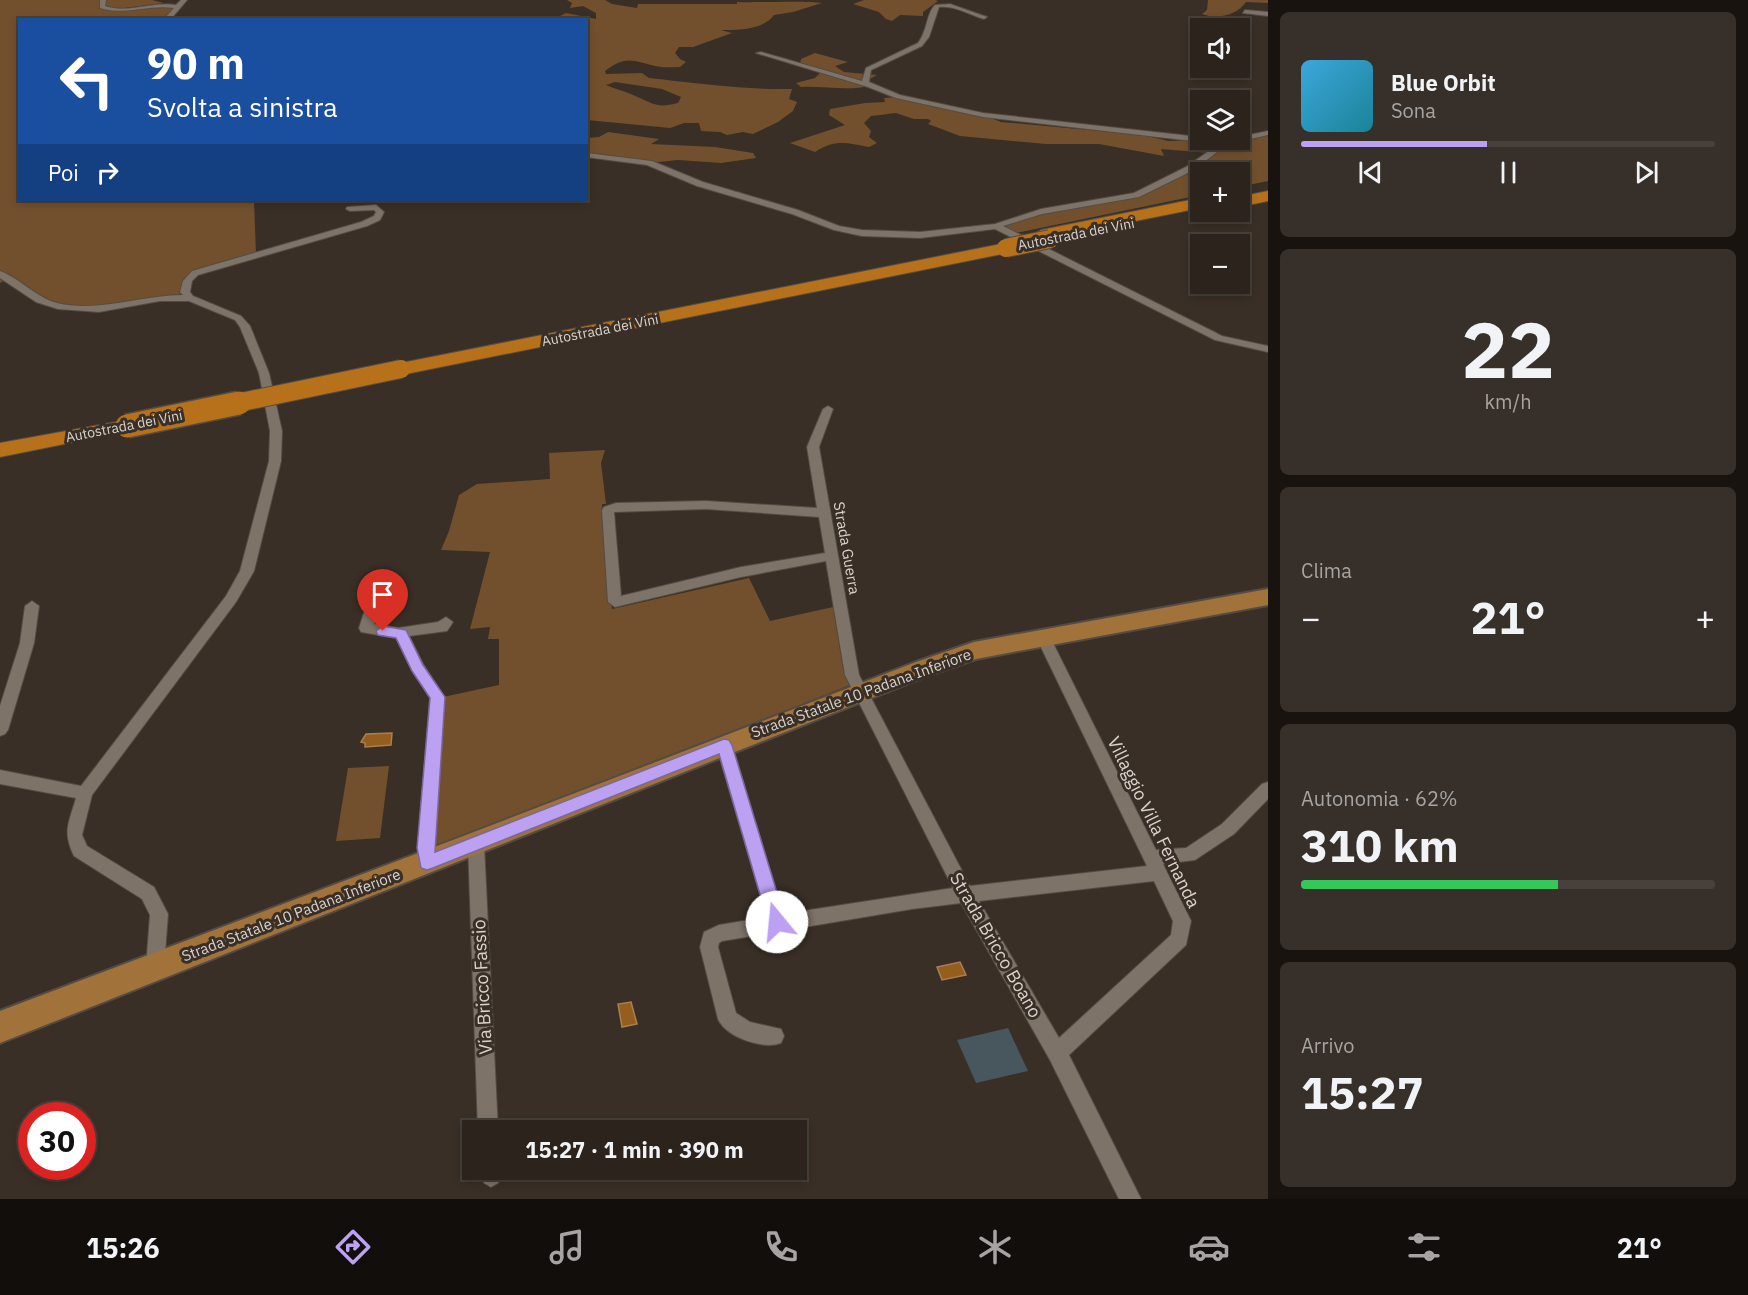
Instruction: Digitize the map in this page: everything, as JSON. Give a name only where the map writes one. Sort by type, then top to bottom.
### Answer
[{"type":"highway","points":[[1250,194],[1268,190]]},
{"type":"highway","points":[[1250,200],[1268,196]]},
{"type":"highway","name":"Autostrada dei Vini","points":[[1045,237],[1190,205]]},
{"type":"highway","name":"Autostrada dei Vini","points":[[0,450],[127,421],[1001,239],[1045,237],[1190,212]]},
{"type":"highway","name":"Autostrada dei Vini","points":[[0,441],[127,421]]},
{"type":"main road","name":"Strada Statale 10 Padana Inferiore","points":[[0,1027],[476,844],[860,692],[974,651],[1268,597]]},
{"type":"street","points":[[103,0],[102,7],[114,10],[180,4]]},
{"type":"street","points":[[158,0],[180,4]]},
{"type":"street","points":[[168,18],[180,4]]},
{"type":"street","points":[[868,85],[865,81],[868,69],[918,46],[927,39],[934,9],[937,6],[955,5],[971,14],[984,17]]},
{"type":"street","points":[[1245,12],[1268,14]]},
{"type":"street","points":[[759,53],[868,85],[898,97],[1001,118],[1190,138]]},
{"type":"street","points":[[1250,137],[1268,134]]},
{"type":"street","points":[[1001,239],[1041,212],[1136,195],[1189,169],[1215,150]]},
{"type":"street","points":[[588,155],[650,164],[700,184],[795,212],[837,228],[862,233],[1001,239],[1074,267],[1213,336],[1245,346],[1268,349]]},
{"type":"street","points":[[190,298],[185,292],[186,285],[190,276],[195,273],[364,225],[377,218],[380,212],[374,207],[350,209]]},
{"type":"street","points":[[0,274],[39,300],[58,306],[99,309],[160,298],[190,298],[238,318],[245,326],[261,364],[276,431],[275,461],[247,572],[231,599],[85,793],[74,835],[80,851],[148,893],[159,914],[155,967]]},
{"type":"street","name":"Strada Guerra","points":[[828,409],[813,447],[852,675],[860,692]]},
{"type":"street","points":[[825,513],[706,505],[616,507],[608,510],[615,602],[741,572],[832,556]]},
{"type":"street","points":[[375,600],[366,628],[401,634],[411,630],[442,627],[446,622]]},
{"type":"street","points":[[0,730],[27,643],[32,606]]},
{"type":"street","points":[[401,634],[417,667],[437,697],[426,848],[427,862]]},
{"type":"street","name":"Villaggio Villa Fernanda","points":[[1043,637],[1182,921],[1180,939],[1057,1053]]},
{"type":"street","name":"Strada Bricco Boano","points":[[860,692],[966,896],[1057,1053],[1130,1199]]},
{"type":"street","points":[[724,745],[777,922]]},
{"type":"street","points":[[0,777],[85,793]]},
{"type":"street","points":[[774,1036],[747,1031],[728,1019],[710,947],[710,938],[719,933],[777,922],[912,901],[966,896],[1154,865],[1189,855],[1228,829],[1268,789]]},
{"type":"street","name":"Via Bricco Fassio","points":[[476,844],[489,1120]]},
{"type":"shaded area","points":[[0,0],[103,0],[102,7],[120,10],[176,7],[167,18],[18,18],[18,201],[254,201],[256,255],[194,272],[182,283],[182,293],[175,296],[99,309],[58,306],[7,279],[0,283]]},
{"type":"shaded area","points":[[105,0],[152,0],[164,3],[116,9],[106,7]]},
{"type":"shaded area","points":[[567,0],[605,0],[612,4],[637,8],[638,4],[822,3],[774,15],[757,26],[721,30],[732,33],[693,47],[679,47],[675,53],[686,62],[680,67],[658,67],[635,61],[624,61],[605,71],[606,74],[642,73],[649,78],[720,86],[792,89],[789,99],[797,102],[793,111],[778,122],[753,134],[743,132],[727,135],[720,132],[701,131],[699,123],[684,123],[670,128],[588,120],[588,56],[590,53],[588,51],[588,32],[590,30],[588,29],[588,18],[556,18],[566,13],[596,19],[596,13],[583,6],[570,8],[572,3]],"holes":[[[615,82],[662,89],[681,97],[678,103],[655,104],[606,85]]]},
{"type":"shaded area","points":[[864,0],[938,1],[923,12],[923,16],[900,15],[892,21],[879,12],[853,4]]},
{"type":"shaded area","points":[[1208,0],[1268,0],[1268,3],[1246,2],[1238,10],[1227,15],[1208,16],[1202,14],[1207,10]]},
{"type":"shaded area","points":[[815,53],[848,62],[835,66],[844,72],[877,75],[864,82],[870,86],[801,87],[796,83],[815,78],[820,73],[800,64],[801,59]]},
{"type":"shaded area","points":[[898,97],[983,115],[1001,122],[1143,135],[1168,141],[1190,140],[1190,150],[1250,150],[1250,137],[1268,133],[1268,181],[1250,185],[1250,162],[1198,162],[1210,153],[1161,149],[1164,156],[1099,144],[1046,144],[960,136],[928,124],[931,121],[928,119],[914,119],[896,113],[871,116],[864,123],[871,131],[869,137],[877,143],[869,147],[847,143],[835,144],[815,152],[790,143],[845,125],[829,115],[830,109],[885,102],[884,98]]},
{"type":"shaded area","points":[[608,132],[659,139],[651,144],[715,147],[753,153],[756,158],[721,163],[678,160],[649,163],[588,155],[588,138],[599,137]]},
{"type":"shaded area","points":[[1189,169],[1190,197],[1011,234],[996,226],[1041,212],[1136,195]]},
{"type":"shaded area","points":[[605,450],[601,463],[606,504],[602,504],[612,609],[749,578],[770,621],[833,607],[843,668],[850,685],[438,849],[432,843],[443,697],[499,685],[499,639],[488,639],[490,627],[470,629],[490,552],[441,550],[459,495],[477,484],[550,479],[549,453]]},
{"type":"shaded area","points":[[392,733],[391,745],[365,747],[365,743],[361,742],[366,734]]},
{"type":"shaded area","points":[[389,766],[380,838],[336,841],[348,768]]},
{"type":"shaded area","points":[[960,962],[966,975],[942,980],[937,967]]},
{"type":"shaded area","points":[[631,1002],[637,1024],[622,1027],[618,1004]]},
{"type":"building","points":[[1008,1028],[1028,1071],[976,1083],[957,1040]]},
{"type":"route","points":[[383,631],[401,634],[417,667],[437,697],[426,848],[427,862],[724,745],[777,922]]}]
